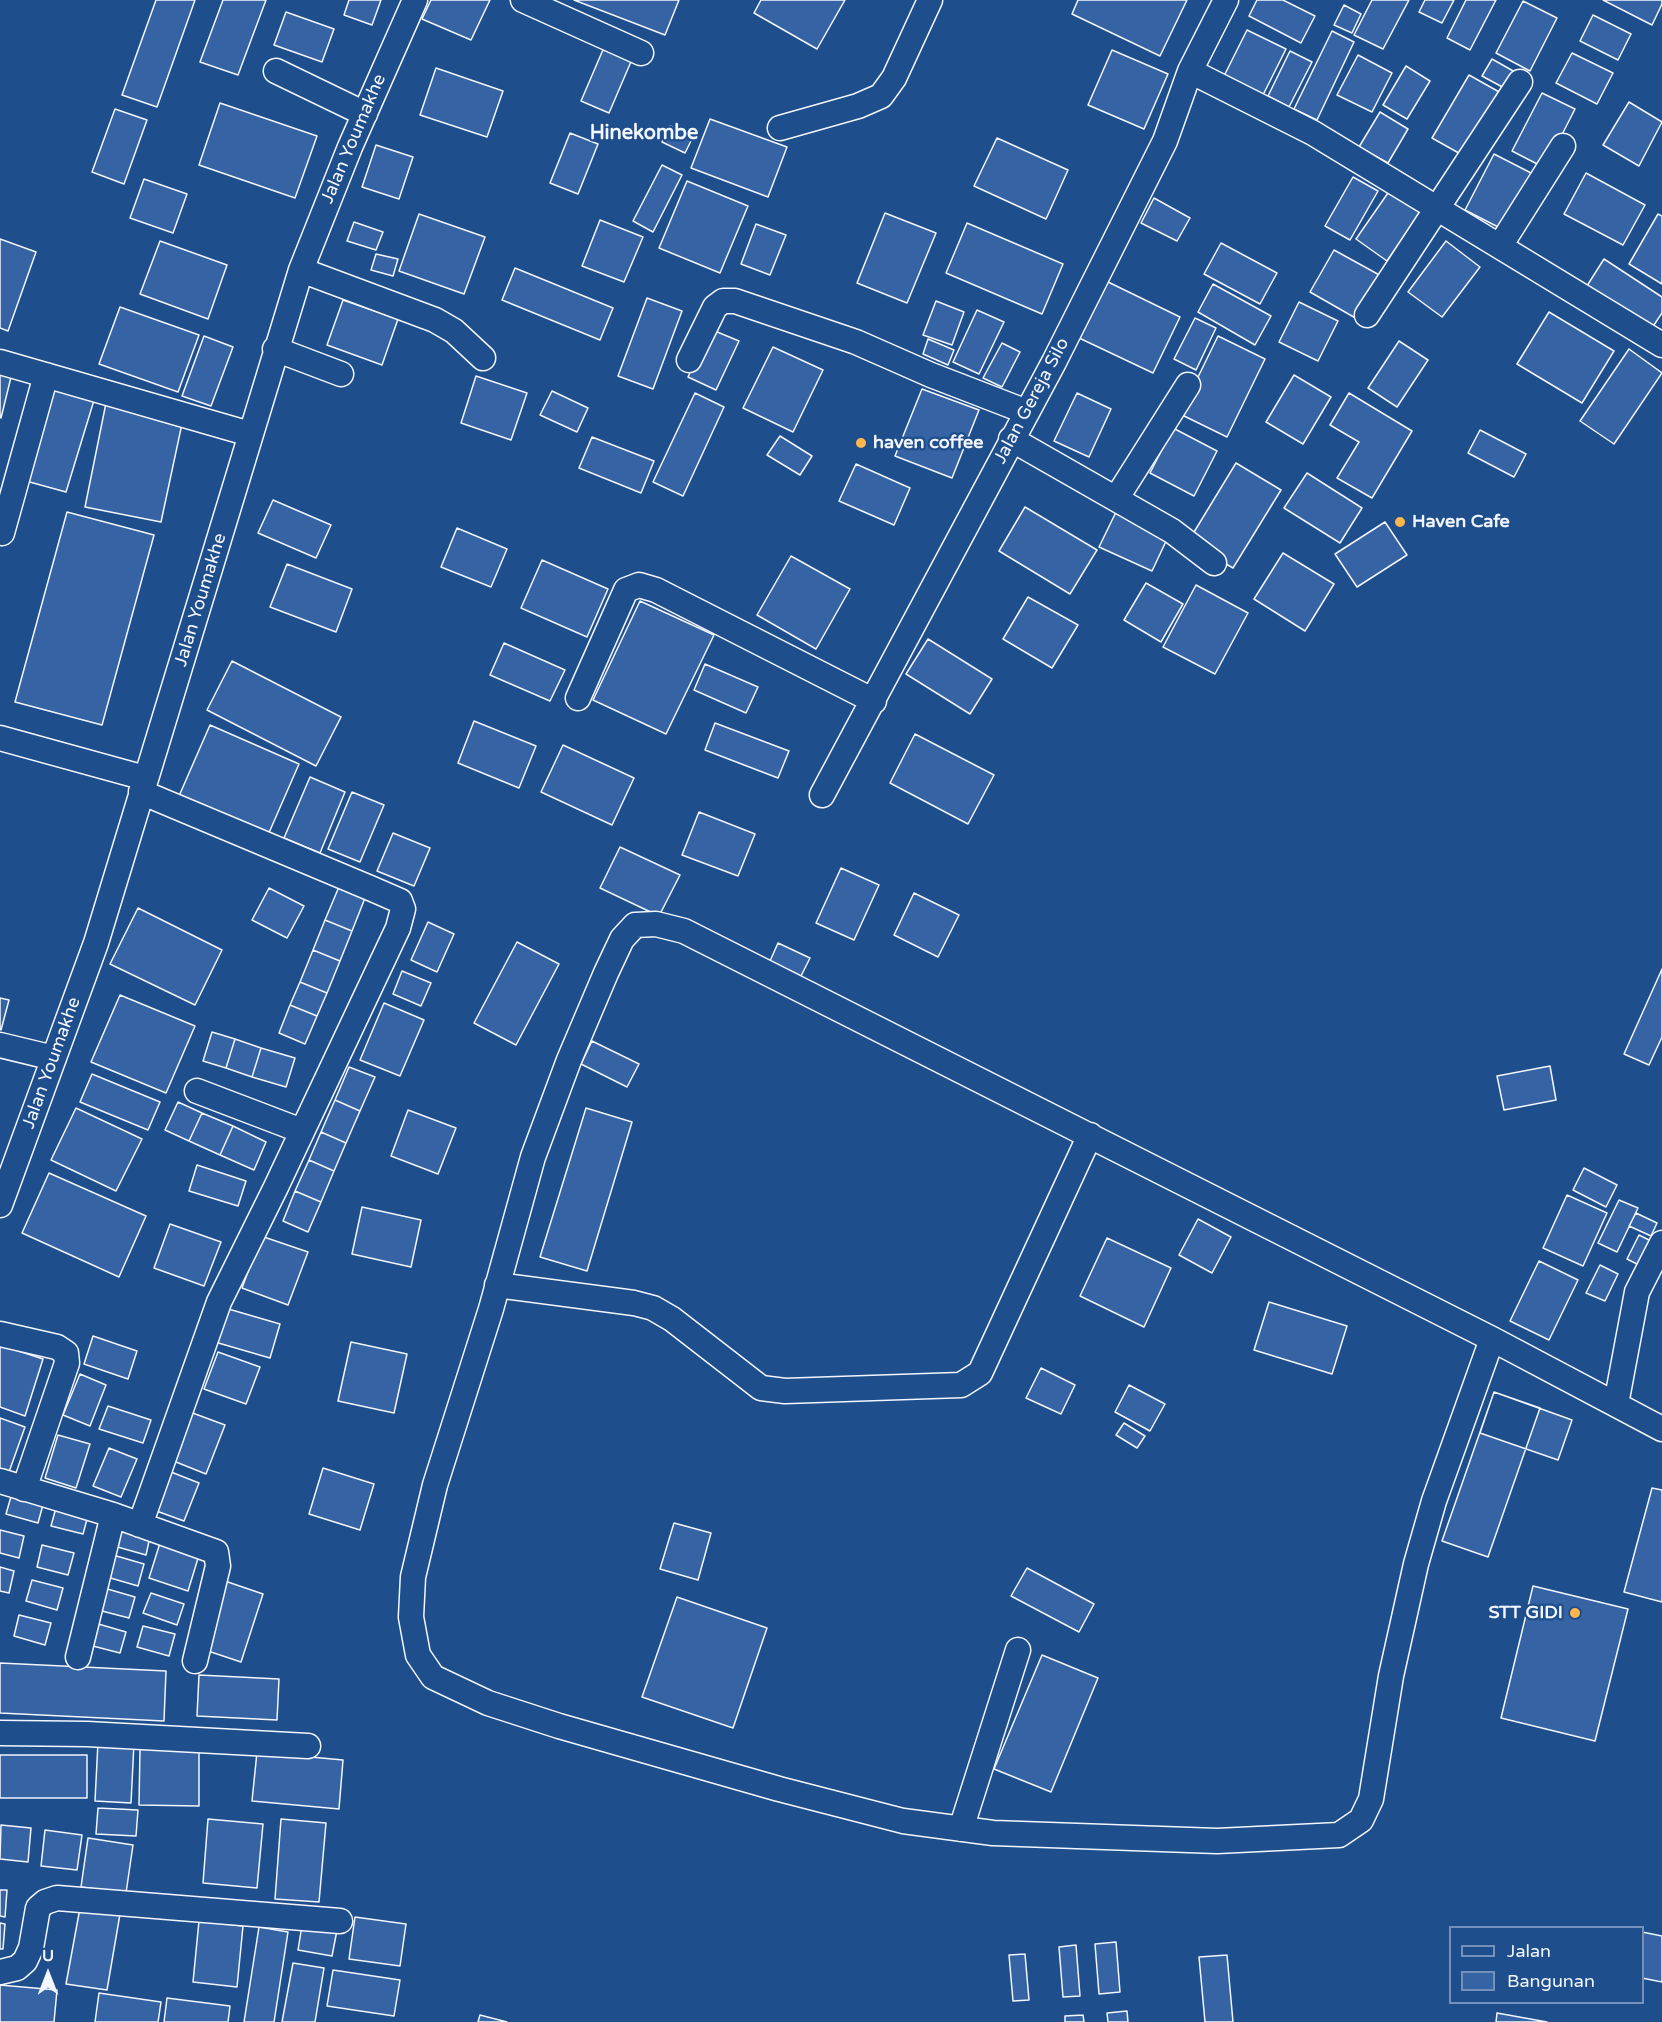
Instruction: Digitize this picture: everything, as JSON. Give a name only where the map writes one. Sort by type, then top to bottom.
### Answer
[{"type":"street","name":"Jalan Youmakhe","points":[[0,1205],[96,943],[275,349],[301,270],[415,0]]},
{"type":"street","points":[[523,0],[641,52]]},
{"type":"street","points":[[780,128],[858,106],[881,96],[894,78],[930,0]]},
{"type":"street","name":"Jalan Gereja Silo","points":[[822,795],[1027,412],[1166,141],[1190,71],[1226,0]]},
{"type":"street","points":[[276,71],[365,114]]},
{"type":"street","points":[[1190,71],[1313,133],[1439,207],[1662,345]]},
{"type":"street","points":[[1367,315],[1520,82]]},
{"type":"street","points":[[1500,246],[1563,146]]},
{"type":"street","points":[[301,270],[435,320],[454,331],[483,358]]},
{"type":"street","points":[[689,360],[715,307],[723,301],[735,301],[856,342],[931,375],[1027,412]]},
{"type":"street","points":[[275,349],[341,374]]},
{"type":"street","points":[[0,362],[250,434]]},
{"type":"street","points":[[2,533],[46,375]]},
{"type":"street","points":[[1116,499],[1188,385]]},
{"type":"street","points":[[1011,439],[1172,531],[1214,563]]},
{"type":"street","points":[[578,698],[626,590],[639,585],[656,590],[874,701]]},
{"type":"street","points":[[0,738],[143,785],[400,901],[403,909],[398,928],[219,1302],[140,1525]]},
{"type":"street","points":[[1492,1339],[1434,1501],[1416,1563],[1391,1676],[1371,1799],[1361,1820],[1339,1835],[1217,1841],[993,1833],[892,1818],[559,1726],[488,1703],[433,1677],[418,1655],[411,1617],[413,1576],[435,1485],[497,1285],[533,1157],[569,1060],[618,948],[635,925],[656,924],[684,931],[1492,1339],[1662,1429]]},
{"type":"street","points":[[0,1045],[54,1058]]},
{"type":"street","points":[[197,1091],[302,1131]]},
{"type":"street","points":[[497,1285],[634,1303],[653,1308],[672,1319],[761,1388],[785,1391],[961,1385],[980,1373],[1090,1135]]},
{"type":"street","points":[[1616,1404],[1637,1292],[1662,1243]]},
{"type":"street","points":[[0,1334],[57,1347],[66,1353],[67,1363],[7,1486],[113,1515],[212,1549],[219,1557],[195,1661]]},
{"type":"street","points":[[78,1657],[113,1515]]},
{"type":"street","points":[[962,1829],[1018,1650]]},
{"type":"street","points":[[0,1733],[109,1735],[308,1746]]},
{"type":"street","points":[[0,1972],[17,1968],[25,1961],[31,1948],[38,1908],[45,1902],[57,1898],[340,1922]]},
{"type":"building","points":[[156,0],[195,0],[157,107],[122,95]]},
{"type":"building","points":[[223,0],[266,0],[238,75],[200,62]]},
{"type":"building","points":[[349,0],[381,0],[372,25],[344,15]]},
{"type":"building","points":[[431,0],[490,0],[471,40],[422,19]]},
{"type":"building","points":[[574,0],[679,0],[665,35]]},
{"type":"building","points":[[761,0],[845,0],[817,49],[754,13]]},
{"type":"building","points":[[1078,0],[1187,0],[1160,56],[1072,14]]},
{"type":"building","points":[[1257,0],[1283,0],[1315,16],[1301,43],[1249,16]]},
{"type":"building","points":[[1372,0],[1409,0],[1383,49],[1354,35]]},
{"type":"building","points":[[1425,0],[1454,0],[1442,23],[1419,12]]},
{"type":"building","points":[[1466,0],[1496,0],[1470,50],[1447,38]]},
{"type":"building","points":[[1603,0],[1662,0],[1662,4],[1652,25]]},
{"type":"building","points":[[1523,1],[1557,18],[1530,71],[1496,53]]},
{"type":"building","points":[[1344,5],[1361,14],[1352,33],[1334,25]]},
{"type":"building","points":[[286,12],[334,29],[322,62],[274,45]]},
{"type":"building","points":[[1593,15],[1631,34],[1618,60],[1580,41]]},
{"type":"building","points":[[1247,30],[1286,49],[1261,99],[1222,80]]},
{"type":"building","points":[[1332,31],[1354,42],[1317,120],[1294,109]]},
{"type":"building","points":[[605,45],[633,57],[609,113],[581,101]]},
{"type":"building","points":[[1112,50],[1168,74],[1144,129],[1088,105]]},
{"type":"building","points":[[1290,51],[1312,62],[1289,107],[1268,96]]},
{"type":"building","points":[[1572,53],[1613,73],[1597,104],[1556,83]]},
{"type":"building","points":[[1358,55],[1392,73],[1372,112],[1337,95]]},
{"type":"building","points":[[1492,59],[1515,72],[1506,89],[1482,76]]},
{"type":"building","points":[[1406,66],[1430,81],[1407,119],[1383,105]]},
{"type":"building","points":[[436,68],[503,91],[487,137],[420,115]]},
{"type":"building","points":[[1469,75],[1501,93],[1464,156],[1432,138]]},
{"type":"building","points":[[1542,93],[1575,109],[1545,168],[1512,151]]},
{"type":"building","points":[[1629,102],[1662,122],[1639,166],[1603,145]]},
{"type":"building","points":[[220,103],[317,136],[295,198],[199,165]]},
{"type":"building","points":[[115,109],[147,120],[124,184],[92,172]]},
{"type":"building","points":[[1380,112],[1408,129],[1388,163],[1359,147]]},
{"type":"building","points":[[710,119],[787,147],[768,197],[691,168]]},
{"type":"building","points":[[670,126],[693,137],[685,153],[662,142]]},
{"type":"building","points":[[570,133],[598,144],[578,194],[550,183]]},
{"type":"building","points":[[997,138],[1068,170],[1046,219],[974,186]]},
{"type":"building","points":[[376,145],[413,157],[399,199],[362,187]]},
{"type":"building","points":[[1494,154],[1533,174],[1504,230],[1465,210]]},
{"type":"building","points":[[662,165],[682,175],[653,232],[633,221]]},
{"type":"building","points":[[1586,173],[1645,205],[1623,245],[1564,214]]},
{"type":"building","points":[[1353,177],[1378,191],[1350,240],[1325,226]]},
{"type":"building","points":[[144,179],[187,194],[173,233],[130,218]]},
{"type":"building","points":[[687,181],[748,206],[720,273],[659,248]]},
{"type":"building","points":[[1390,190],[1421,212],[1387,261],[1356,239]]},
{"type":"building","points":[[1154,198],[1190,218],[1177,241],[1141,223]]},
{"type":"building","points":[[885,213],[936,233],[907,303],[857,283]]},
{"type":"building","points":[[419,214],[485,237],[464,294],[399,271]]},
{"type":"building","points":[[1658,214],[1662,216],[1662,284],[1629,264]]},
{"type":"building","points":[[600,220],[643,237],[624,282],[582,266]]},
{"type":"building","points":[[354,222],[383,232],[376,250],[347,241]]},
{"type":"building","points":[[967,223],[1063,264],[1042,314],[946,273]]},
{"type":"building","points":[[756,224],[786,235],[770,275],[741,264]]},
{"type":"building","points":[[0,239],[36,252],[8,331],[0,328]]},
{"type":"building","points":[[160,241],[227,265],[208,319],[140,294]]},
{"type":"building","points":[[1446,241],[1480,267],[1442,317],[1408,292]]},
{"type":"building","points":[[1221,243],[1277,273],[1260,304],[1204,274]]},
{"type":"building","points":[[1334,250],[1383,277],[1359,320],[1310,292]]},
{"type":"building","points":[[376,254],[398,259],[393,276],[371,270]]},
{"type":"building","points":[[1604,259],[1662,297],[1662,313],[1650,331],[1585,289]]},
{"type":"building","points":[[515,268],[613,308],[600,340],[502,300]]},
{"type":"building","points":[[1104,280],[1180,317],[1153,373],[1077,337]]},
{"type":"building","points":[[1213,284],[1271,316],[1255,345],[1198,312]]},
{"type":"building","points":[[647,298],[682,311],[653,389],[618,376]]},
{"type":"building","points":[[343,300],[398,319],[382,365],[327,345]]},
{"type":"building","points":[[936,301],[964,312],[952,345],[923,335]]},
{"type":"building","points":[[1299,302],[1338,321],[1318,361],[1279,342]]},
{"type":"building","points":[[120,307],[199,335],[178,392],[99,364]]},
{"type":"building","points":[[977,310],[1004,322],[979,374],[953,362]]},
{"type":"building","points":[[1549,312],[1614,351],[1582,403],[1517,364]]},
{"type":"building","points":[[1195,318],[1216,328],[1196,370],[1174,359]]},
{"type":"building","points":[[710,329],[739,341],[716,390],[688,377]]},
{"type":"building","points":[[204,336],[233,347],[211,406],[182,396]]},
{"type":"building","points":[[1218,336],[1265,359],[1227,437],[1180,414]]},
{"type":"building","points":[[928,339],[954,350],[948,365],[923,354]]},
{"type":"building","points":[[1399,341],[1428,360],[1397,407],[1368,388]]},
{"type":"building","points":[[1002,343],[1020,352],[1002,387],[983,378]]},
{"type":"building","points":[[773,347],[823,370],[793,432],[743,408]]},
{"type":"building","points":[[1629,349],[1662,373],[1614,444],[1580,421]]},
{"type":"building","points":[[0,366],[13,369],[1,418],[0,417]]},
{"type":"building","points":[[1294,375],[1331,397],[1303,444],[1266,422]]},
{"type":"building","points":[[476,376],[527,393],[511,440],[461,423]]},
{"type":"building","points":[[55,385],[95,397],[66,492],[26,481]]},
{"type":"building","points":[[922,389],[979,410],[952,478],[895,456]]},
{"type":"building","points":[[552,391],[588,408],[577,432],[540,415]]},
{"type":"building","points":[[695,393],[724,407],[683,496],[653,482]]},
{"type":"building","points":[[1077,393],[1111,409],[1089,457],[1054,441]]},
{"type":"building","points":[[1349,393],[1412,431],[1372,498],[1337,478],[1359,442],[1330,425]]},
{"type":"building","points":[[106,403],[183,419],[161,522],[85,507]]},
{"type":"building","points":[[1173,428],[1217,451],[1194,496],[1150,473]]},
{"type":"building","points":[[1480,430],[1526,454],[1514,477],[1468,453]]},
{"type":"building","points":[[780,436],[812,456],[800,475],[767,455]]},
{"type":"building","points":[[592,437],[654,461],[641,493],[579,468]]},
{"type":"building","points":[[1236,463],[1281,490],[1233,568],[1188,542]]},
{"type":"building","points":[[856,464],[910,488],[894,525],[839,501]]},
{"type":"building","points":[[1307,473],[1362,508],[1340,543],[1284,508]]},
{"type":"building","points":[[273,500],[331,525],[316,558],[258,533]]},
{"type":"building","points":[[1025,507],[1097,550],[1070,594],[999,551]]},
{"type":"building","points":[[1117,510],[1169,535],[1152,571],[1099,547]]},
{"type":"building","points":[[67,512],[154,535],[102,725],[15,702]]},
{"type":"building","points":[[1385,522],[1407,555],[1357,587],[1335,554]]},
{"type":"building","points":[[457,528],[507,549],[491,587],[441,567]]},
{"type":"building","points":[[1283,553],[1334,584],[1305,631],[1254,599]]},
{"type":"building","points":[[791,556],[850,589],[816,649],[757,615]]},
{"type":"building","points":[[542,560],[608,589],[587,637],[521,608]]},
{"type":"building","points":[[287,564],[352,589],[336,632],[270,607]]},
{"type":"building","points":[[1146,583],[1183,604],[1161,642],[1124,620]]},
{"type":"building","points":[[1196,585],[1248,613],[1215,674],[1163,647]]},
{"type":"building","points":[[1028,597],[1078,625],[1052,668],[1003,639]]},
{"type":"building","points":[[640,601],[714,635],[666,734],[593,700]]},
{"type":"building","points":[[928,639],[992,679],[970,714],[906,674]]},
{"type":"building","points":[[504,643],[565,670],[550,701],[490,675]]},
{"type":"building","points":[[232,661],[341,717],[316,766],[207,710]]},
{"type":"building","points":[[705,664],[758,687],[746,713],[694,690]]},
{"type":"building","points":[[474,721],[536,746],[519,788],[458,763]]},
{"type":"building","points":[[715,723],[789,751],[778,778],[705,750]]},
{"type":"building","points":[[210,725],[299,764],[268,835],[179,796]]},
{"type":"building","points":[[915,734],[994,775],[968,824],[890,783]]},
{"type":"building","points":[[563,745],[634,778],[612,825],[541,792]]},
{"type":"building","points":[[310,777],[345,792],[320,853],[284,838]]},
{"type":"building","points":[[352,792],[384,805],[360,862],[328,849]]},
{"type":"building","points":[[699,812],[755,834],[738,876],[682,855]]},
{"type":"building","points":[[393,833],[430,848],[414,886],[377,871]]},
{"type":"building","points":[[620,847],[680,875],[659,916],[600,888]]},
{"type":"building","points":[[841,868],[879,885],[854,940],[816,923]]},
{"type":"building","points":[[341,882],[367,893],[352,931],[325,920]]},
{"type":"building","points":[[269,888],[304,906],[287,938],[252,920]]},
{"type":"building","points":[[914,893],[959,915],[938,957],[894,935]]},
{"type":"building","points":[[138,908],[222,950],[195,1005],[110,964]]},
{"type":"building","points":[[325,920],[352,931],[340,961],[313,950]]},
{"type":"building","points":[[428,922],[454,934],[437,972],[411,960]]},
{"type":"building","points":[[517,942],[559,964],[516,1045],[474,1023]]},
{"type":"building","points":[[778,943],[810,958],[801,976],[770,961]]},
{"type":"building","points":[[313,950],[340,961],[327,993],[300,982]]},
{"type":"building","points":[[1662,969],[1662,1037],[1649,1065],[1624,1054]]},
{"type":"building","points":[[402,971],[431,983],[421,1006],[393,994]]},
{"type":"building","points":[[300,982],[327,993],[317,1016],[290,1005]]},
{"type":"building","points":[[120,995],[195,1026],[166,1093],[91,1062]]},
{"type":"building","points":[[0,998],[9,1000],[1,1030],[0,1029]]},
{"type":"building","points":[[384,1003],[424,1020],[400,1076],[360,1060]]},
{"type":"building","points":[[290,1005],[317,1016],[305,1044],[279,1033]]},
{"type":"building","points":[[212,1032],[235,1039],[226,1068],[203,1061]]},
{"type":"building","points":[[235,1039],[261,1048],[252,1077],[226,1068]]},
{"type":"building","points":[[592,1041],[639,1064],[627,1087],[581,1064]]},
{"type":"building","points":[[261,1048],[295,1058],[286,1087],[252,1077]]},
{"type":"building","points":[[1550,1066],[1556,1100],[1504,1110],[1497,1076]]},
{"type":"building","points":[[349,1067],[375,1077],[360,1111],[335,1100]]},
{"type":"building","points":[[92,1074],[160,1102],[148,1130],[80,1102]]},
{"type":"building","points":[[335,1100],[360,1111],[346,1143],[321,1132]]},
{"type":"building","points":[[178,1102],[202,1113],[189,1141],[165,1130]]},
{"type":"building","points":[[76,1108],[142,1139],[116,1191],[51,1160]]},
{"type":"building","points":[[586,1108],[632,1122],[587,1271],[540,1257]]},
{"type":"building","points":[[408,1110],[456,1128],[438,1174],[391,1156]]},
{"type":"building","points":[[202,1113],[233,1126],[220,1155],[189,1141]]},
{"type":"building","points":[[233,1126],[266,1142],[254,1170],[220,1155]]},
{"type":"building","points":[[321,1132],[346,1143],[334,1171],[309,1160]]},
{"type":"building","points":[[309,1160],[334,1171],[321,1202],[295,1191]]},
{"type":"building","points":[[197,1165],[246,1181],[238,1206],[189,1191]]},
{"type":"building","points":[[1584,1168],[1617,1185],[1606,1207],[1573,1190]]},
{"type":"building","points":[[49,1173],[146,1216],[119,1277],[22,1233]]},
{"type":"building","points":[[295,1191],[321,1202],[308,1232],[283,1221]]},
{"type":"building","points":[[1567,1195],[1607,1213],[1583,1266],[1543,1248]]},
{"type":"building","points":[[1619,1200],[1638,1208],[1617,1252],[1598,1243]]},
{"type":"building","points":[[362,1207],[421,1220],[411,1267],[352,1254]]},
{"type":"building","points":[[1636,1213],[1657,1223],[1651,1236],[1629,1226]]},
{"type":"building","points":[[1198,1219],[1231,1237],[1212,1273],[1179,1255]]},
{"type":"building","points":[[170,1224],[221,1242],[204,1286],[154,1268]]},
{"type":"building","points":[[1639,1235],[1657,1244],[1645,1268],[1627,1259]]},
{"type":"building","points":[[261,1236],[308,1252],[288,1305],[242,1288]]},
{"type":"building","points":[[1107,1238],[1171,1268],[1144,1327],[1080,1296]]},
{"type":"building","points":[[1539,1261],[1578,1280],[1549,1340],[1510,1321]]},
{"type":"building","points":[[1600,1265],[1618,1274],[1605,1301],[1586,1293]]},
{"type":"building","points":[[1269,1302],[1347,1326],[1332,1374],[1254,1350]]},
{"type":"building","points":[[225,1308],[280,1324],[270,1358],[215,1342]]},
{"type":"building","points":[[93,1336],[137,1351],[128,1379],[84,1364]]},
{"type":"building","points":[[351,1342],[407,1354],[394,1413],[338,1401]]},
{"type":"building","points":[[0,1345],[43,1359],[25,1416],[0,1407]]},
{"type":"building","points":[[218,1352],[260,1367],[246,1404],[204,1389]]},
{"type":"building","points":[[1041,1368],[1075,1385],[1061,1414],[1026,1398]]},
{"type":"building","points":[[80,1374],[106,1385],[90,1426],[63,1415]]},
{"type":"building","points":[[1129,1385],[1165,1404],[1150,1431],[1115,1412]]},
{"type":"building","points":[[1494,1392],[1540,1408],[1488,1557],[1442,1541]]},
{"type":"building","points":[[1494,1392],[1572,1420],[1558,1460],[1480,1433]]},
{"type":"building","points":[[108,1406],[151,1420],[143,1443],[99,1429]]},
{"type":"building","points":[[190,1412],[225,1425],[206,1474],[171,1460]]},
{"type":"building","points":[[0,1418],[25,1427],[9,1472],[0,1469]]},
{"type":"building","points":[[1124,1423],[1145,1436],[1137,1448],[1116,1435]]},
{"type":"building","points":[[58,1435],[90,1444],[76,1488],[45,1478]]},
{"type":"building","points":[[109,1448],[137,1459],[121,1497],[93,1486]]},
{"type":"building","points":[[323,1468],[374,1484],[360,1530],[309,1514]]},
{"type":"building","points":[[166,1470],[199,1483],[184,1521],[151,1509]]},
{"type":"building","points":[[1652,1488],[1662,1490],[1662,1602],[1624,1592]]},
{"type":"building","points":[[12,1493],[44,1501],[38,1523],[6,1514]]},
{"type":"building","points":[[57,1504],[89,1512],[83,1534],[51,1526]]},
{"type":"building","points":[[674,1523],[711,1533],[698,1580],[660,1569]]},
{"type":"building","points":[[120,1524],[151,1532],[146,1555],[114,1546]]},
{"type":"building","points":[[0,1530],[24,1536],[19,1558],[0,1553]]},
{"type":"building","points":[[160,1543],[199,1555],[188,1591],[149,1578]]},
{"type":"building","points":[[42,1545],[74,1553],[68,1575],[37,1567]]},
{"type":"building","points":[[113,1555],[144,1564],[138,1586],[107,1577]]},
{"type":"building","points":[[0,1567],[14,1571],[9,1593],[0,1591]]},
{"type":"building","points":[[1027,1568],[1094,1604],[1079,1632],[1011,1596]]},
{"type":"building","points":[[32,1580],[63,1588],[57,1610],[26,1601]]},
{"type":"building","points":[[222,1580],[263,1594],[241,1662],[199,1648]]},
{"type":"building","points":[[1533,1586],[1628,1609],[1595,1741],[1501,1718]]},
{"type":"building","points":[[104,1588],[135,1597],[129,1618],[98,1610]]},
{"type":"building","points":[[151,1593],[184,1604],[177,1625],[143,1613]]},
{"type":"building","points":[[677,1597],[767,1628],[733,1728],[642,1697]]},
{"type":"building","points":[[19,1615],[51,1623],[45,1645],[14,1636]]},
{"type":"building","points":[[95,1623],[126,1632],[120,1653],[89,1645]]},
{"type":"building","points":[[143,1626],[175,1634],[169,1656],[137,1647]]},
{"type":"building","points":[[1042,1655],[1098,1678],[1051,1792],[994,1769]]},
{"type":"building","points":[[0,1663],[166,1671],[164,1721],[0,1713]]},
{"type":"building","points":[[199,1675],[279,1679],[277,1720],[197,1716]]},
{"type":"building","points":[[98,1742],[134,1743],[131,1803],[95,1801]]},
{"type":"building","points":[[140,1749],[199,1750],[199,1806],[139,1805]]},
{"type":"building","points":[[257,1752],[343,1760],[339,1809],[252,1801]]},
{"type":"building","points":[[0,1755],[87,1755],[87,1798],[0,1798]]},
{"type":"building","points":[[98,1808],[138,1810],[136,1836],[96,1834]]},
{"type":"building","points":[[208,1819],[263,1824],[257,1888],[203,1883]]},
{"type":"building","points":[[281,1819],[326,1823],[319,1902],[275,1899]]},
{"type":"building","points":[[1,1825],[31,1828],[28,1862],[0,1859]]},
{"type":"building","points":[[45,1830],[82,1835],[77,1870],[41,1866]]},
{"type":"building","points":[[88,1838],[133,1845],[126,1893],[81,1887]]},
{"type":"building","points":[[0,1890],[7,1890],[5,1917],[0,1916]]},
{"type":"building","points":[[80,1908],[120,1914],[107,1990],[66,1984]]},
{"type":"building","points":[[355,1917],[406,1924],[400,1966],[349,1959]]},
{"type":"building","points":[[303,1919],[338,1925],[332,1956],[298,1950]]},
{"type":"building","points":[[199,1921],[243,1926],[237,1987],[193,1982]]},
{"type":"building","points":[[0,1923],[5,1924],[3,1949],[0,1949]]},
{"type":"building","points":[[259,1927],[288,1932],[274,2022],[244,2022]]},
{"type":"building","points":[[1644,1932],[1662,1936],[1662,1982],[1644,1978]]},
{"type":"building","points":[[1116,1942],[1120,1992],[1099,1994],[1095,1944]]},
{"type":"building","points":[[1076,1945],[1080,1996],[1063,1997],[1059,1947]]},
{"type":"building","points":[[1025,1954],[1029,2000],[1013,2001],[1009,1955]]},
{"type":"building","points":[[1227,1955],[1233,2022],[1205,2022],[1199,1957]]},
{"type":"building","points":[[293,1963],[324,1968],[315,2022],[282,2022]]},
{"type":"building","points":[[333,1970],[400,1980],[394,2016],[327,2006]]},
{"type":"building","points":[[0,1985],[57,1990],[54,2022],[0,2022]]},
{"type":"building","points":[[99,1993],[161,2002],[158,2022],[95,2022]]},
{"type":"building","points":[[167,1998],[230,2006],[228,2022],[164,2022]]},
{"type":"building","points":[[1127,2011],[1128,2022],[1108,2022],[1107,2013]]},
{"type":"building","points":[[1497,2013],[1547,2022],[1496,2022]]},
{"type":"building","points":[[480,2015],[507,2022],[478,2022]]},
{"type":"building","points":[[1083,2015],[1084,2022],[1065,2022],[1065,2016]]},
{"type":"place","name":"haven coffee","points":[[861,443]]},
{"type":"place","name":"Haven Cafe","points":[[1400,522]]},
{"type":"place","name":"STT GIDI","points":[[1575,1613]]},
{"type":"district","name":"Hinekombe","points":[[644,134]]}]
